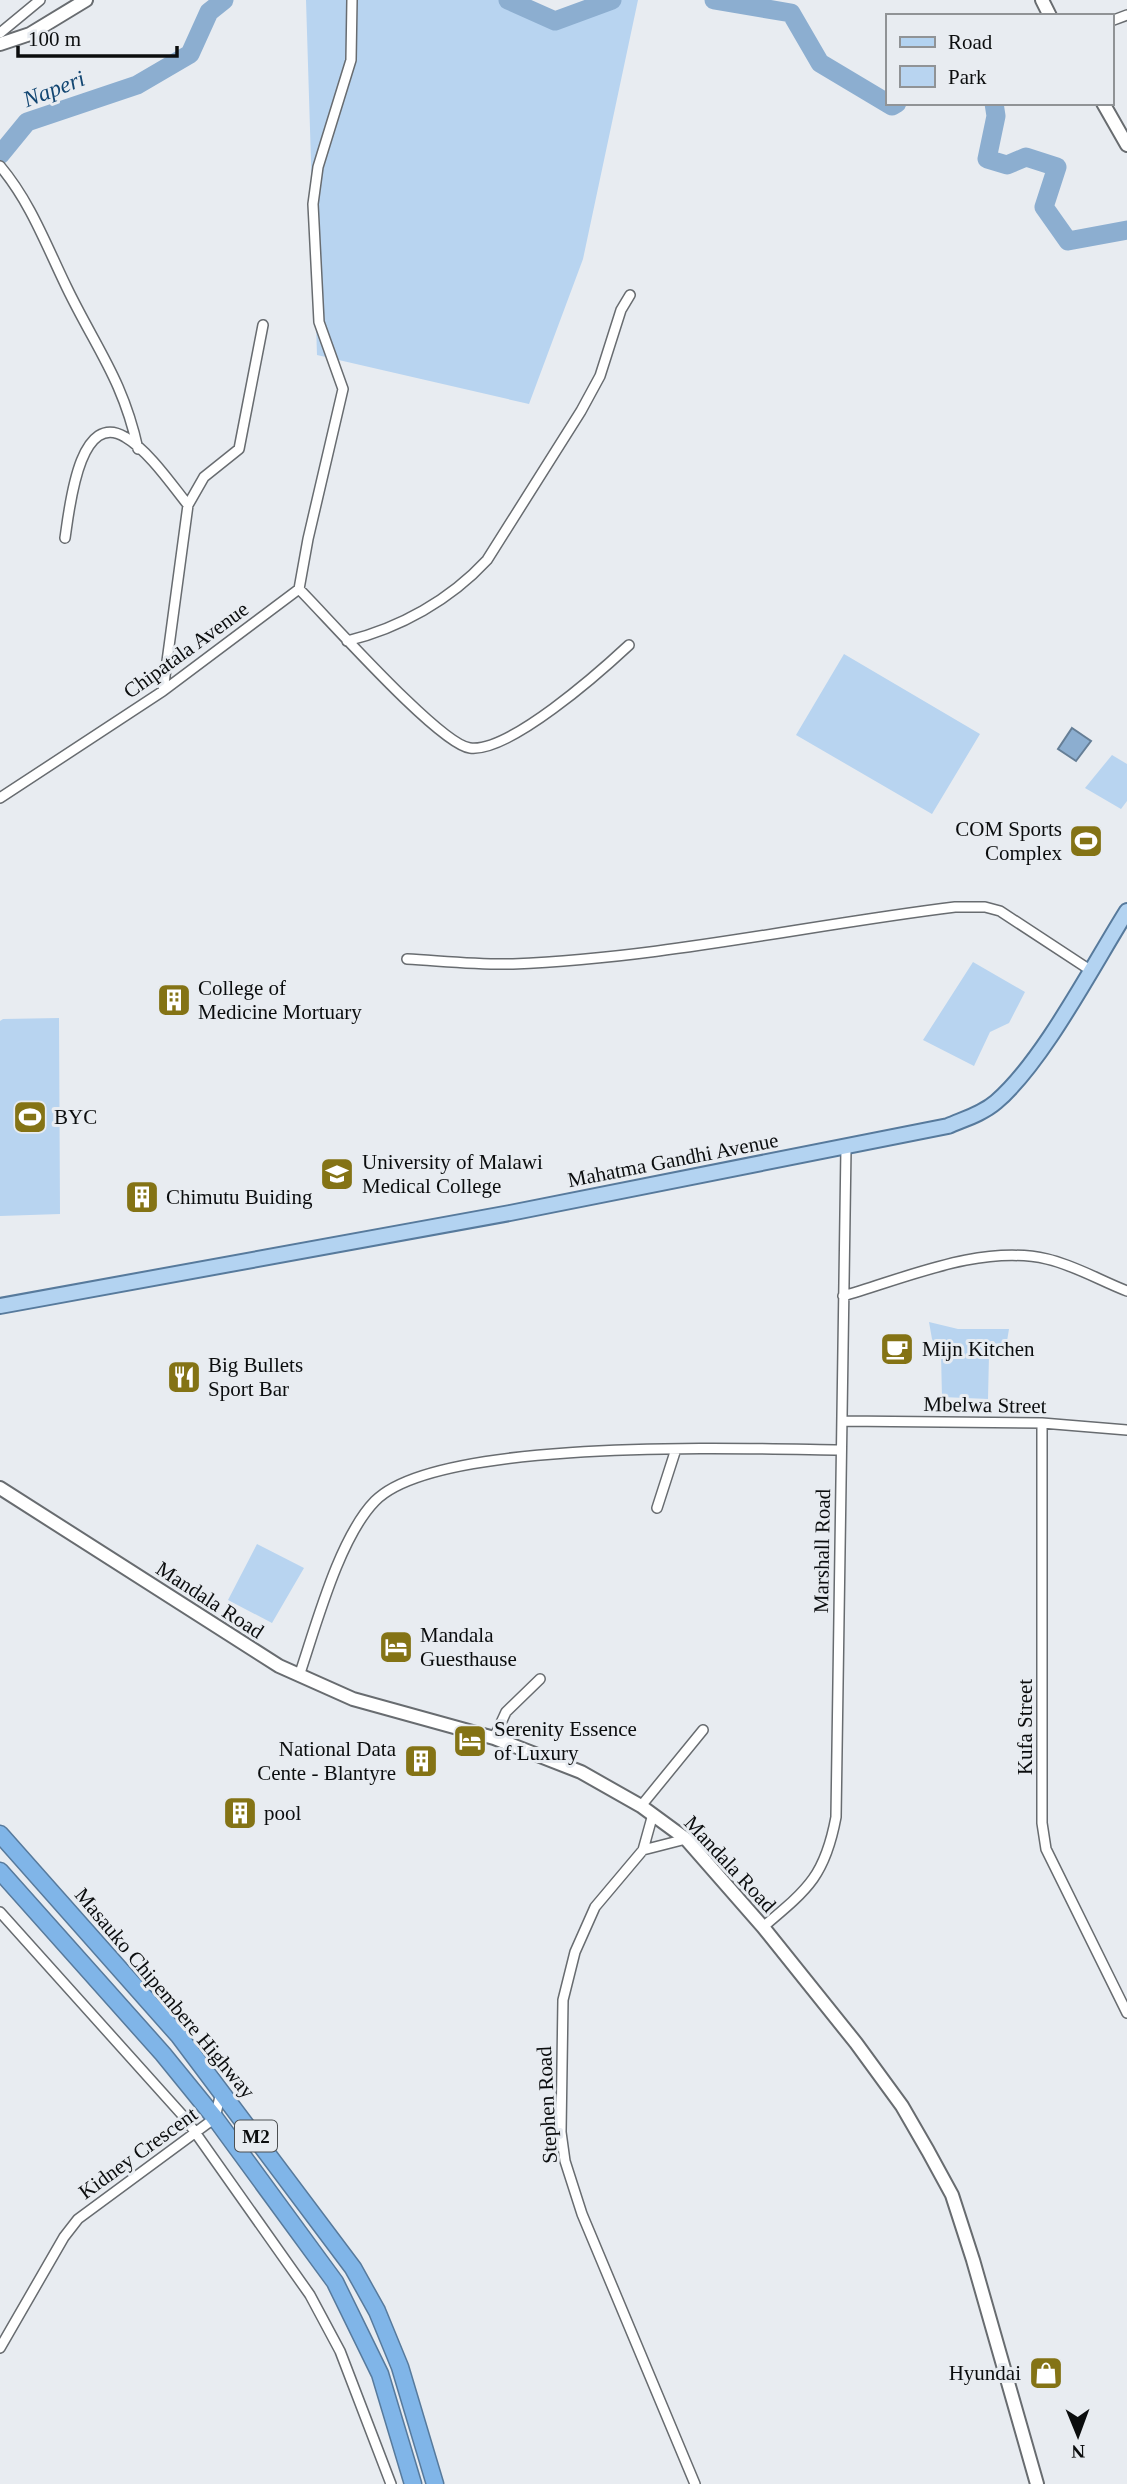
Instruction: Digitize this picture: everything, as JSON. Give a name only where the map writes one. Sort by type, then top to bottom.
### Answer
[{"type":"highway","name":"Masauko Chipembere Highway","points":[[0,1834],[179,2036],[324,2227],[377,2311],[400,2367],[435,2484]]},
{"type":"highway","name":"Masauko Chipembere Highway","points":[[0,1871],[163,2054],[215,2118],[306,2241],[356,2320],[380,2374],[413,2484]]},
{"type":"main road","name":"Mahatma Gandhi Avenue","points":[[0,1306],[846,1148],[947,1126],[978,1114],[996,1103],[1043,1045],[1127,911]]},
{"type":"street","points":[[0,33],[40,0]]},
{"type":"street","points":[[0,44],[30,34],[86,0]]},
{"type":"street","points":[[352,0],[351,60],[318,167],[313,204],[319,321],[343,389],[299,589],[449,738],[468,748],[493,745],[535,720],[569,698],[629,645]]},
{"type":"street","points":[[1104,105],[1127,145]]},
{"type":"street","points":[[0,166],[26,198],[67,289],[118,380],[130,410],[138,450]]},
{"type":"street","points":[[348,640],[418,614],[467,581],[487,560],[581,411],[600,376],[621,310],[630,295]]},
{"type":"street","points":[[163,691],[188,505],[204,477],[239,449],[263,325]]},
{"type":"street","points":[[65,538],[80,463],[87,447],[94,440],[116,434],[126,437],[188,505]]},
{"type":"street","name":"Chipatala Avenue","points":[[0,798],[163,691],[299,589]]},
{"type":"street","points":[[407,959],[512,964],[558,960],[700,945],[921,911],[985,907],[999,911],[1090,970]]},
{"type":"street","name":"Marshall Road","points":[[764,1927],[818,1876],[828,1856],[836,1817],[846,1148]]},
{"type":"street","points":[[843,1296],[937,1268],[984,1258],[1016,1255],[1048,1259],[1127,1291]]},
{"type":"street","name":"Mbelwa Street","points":[[842,1421],[1042,1423],[1127,1430]]},
{"type":"street","name":"Kufa Street","points":[[1042,1423],[1042,1824],[1046,1849],[1057,1875],[1127,2013]]},
{"type":"street","points":[[299,1676],[338,1566],[358,1522],[375,1500],[397,1483],[429,1473],[560,1452],[676,1449],[840,1450]]},
{"type":"street","points":[[657,1508],[676,1449]]},
{"type":"street","name":"Mandala Road","points":[[0,1488],[253,1651],[299,1676],[353,1699],[494,1738],[581,1772],[653,1814],[686,1839],[764,1927],[902,2106],[951,2195],[1037,2484]]},
{"type":"street","points":[[494,1738],[506,1712],[540,1679]]},
{"type":"street","points":[[640,1806],[703,1730]]},
{"type":"street","name":"Stephen Road","points":[[653,1814],[643,1850],[595,1907],[575,1952],[563,2000],[562,2132],[565,2161],[582,2214],[695,2484]]},
{"type":"street","points":[[643,1850],[686,1839]]},
{"type":"street","points":[[0,1912],[195,2132],[310,2295],[329,2328],[391,2484]]},
{"type":"street","name":"Kidney Crescent","points":[[0,2348],[64,2237],[78,2219],[215,2118],[221,2090]]},
{"type":"green space","points":[[306,0],[523,0],[546,12],[586,8],[606,0],[638,0],[583,259],[529,404],[317,355]]},
{"type":"green space","points":[[844,654],[980,734],[932,814],[796,735]]},
{"type":"green space","points":[[1112,755],[1127,764],[1127,801],[1121,809],[1085,788]]},
{"type":"green space","points":[[973,962],[1025,992],[1009,1023],[990,1032],[974,1066],[923,1040]]},
{"type":"green space","name":"BYC","points":[[59,1018],[60,1214],[0,1216],[0,1021]]},
{"type":"green space","points":[[929,1322],[958,1329],[1009,1329],[1005,1353],[989,1355],[988,1399],[942,1397],[941,1355],[932,1339]]},
{"type":"green space","points":[[257,1544],[304,1568],[272,1623],[228,1600]]},
{"type":"shaded area","points":[[1072,728],[1091,741],[1076,761],[1058,749]]},
{"type":"waterway","name":"Naperi","points":[[0,155],[27,122],[137,85],[190,54],[209,12],[224,0]]},
{"type":"waterway","name":"Naperi","points":[[508,0],[555,21],[612,0]]},
{"type":"waterway","name":"Naperi","points":[[714,0],[791,13],[820,63],[886,102]]},
{"type":"waterway","name":"Naperi","points":[[994,105],[996,116],[987,159],[1007,165],[1026,157],[1057,167],[1044,207],[1068,241],[1127,230]]},
{"type":"place","name":"COM Sports Complex","points":[[1086,841]]},
{"type":"place","name":"College of Medicine Mortuary","points":[[174,1000]]},
{"type":"place","name":"BYC","points":[[30,1117]]},
{"type":"place","name":"University of Malawi Medical College","points":[[337,1174]]},
{"type":"place","name":"Chimutu Buiding","points":[[142,1197]]},
{"type":"place","name":"Mijn Kitchen","points":[[897,1349]]},
{"type":"place","name":"Big Bullets Sport Bar","points":[[184,1377]]},
{"type":"place","name":"Mandala Guesthause","points":[[396,1647]]},
{"type":"place","name":"Serenity Essence of Luxury","points":[[470,1741]]},
{"type":"place","name":"National Data Cente - Blantyre","points":[[421,1761]]},
{"type":"place","name":"pool","points":[[240,1813]]},
{"type":"place","name":"Hyundai","points":[[1046,2373]]}]
